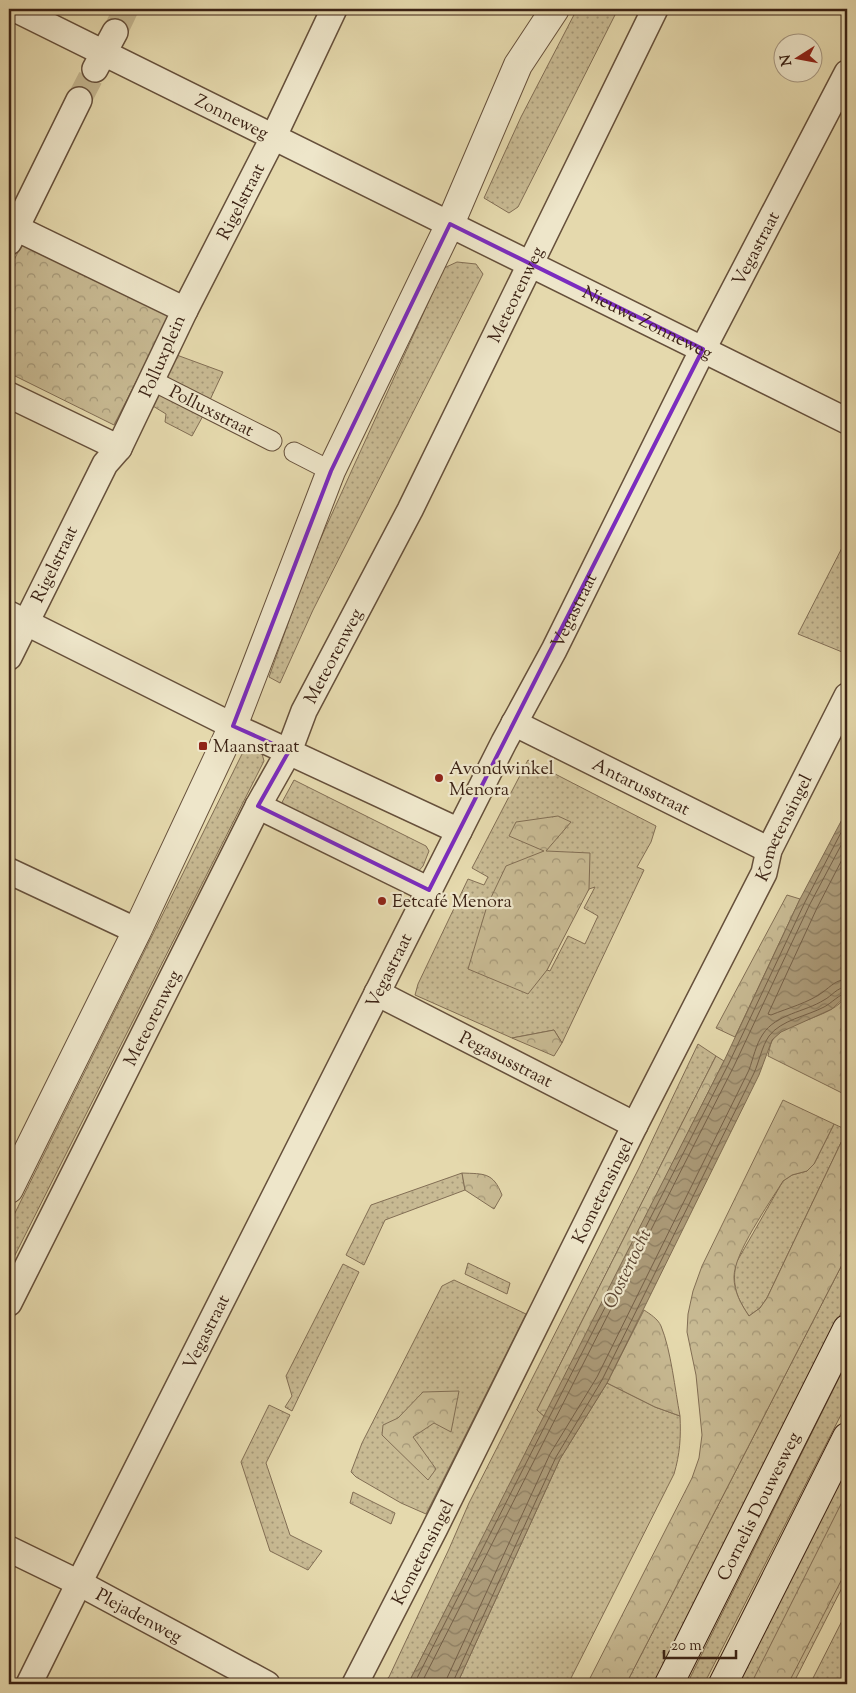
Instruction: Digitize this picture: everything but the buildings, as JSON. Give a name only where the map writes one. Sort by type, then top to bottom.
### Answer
[{"type":"street","name":"Zonneweg","points":[[15,9],[105,51],[273,138],[450,224]]},
{"type":"street","name":"Rigelstraat","points":[[185,310],[273,138],[334,9]]},
{"type":"street","points":[[9,1189],[137,931],[233,726],[331,471],[450,224],[518,65],[555,9]]},
{"type":"street","name":"Meteorenweg","points":[[9,1303],[258,806],[289,751],[304,711],[410,510],[655,9]]},
{"type":"street","name":"Vegastraat","points":[[30,1684],[79,1583],[429,890],[514,723],[554,650],[703,349],[838,114],[847,73]]},
{"type":"street","points":[[12,235],[79,100]]},
{"type":"street","name":"Nieuwe Zonneweg","points":[[450,224],[847,421]]},
{"type":"street","name":"Polluxplein","points":[[12,235],[185,310],[119,448]]},
{"type":"street","name":"Polluxstraat","points":[[151,380],[272,441]]},
{"type":"street","points":[[9,395],[119,448]]},
{"type":"street","name":"Rigelstraat","points":[[9,657],[17,618],[105,464],[119,448]]},
{"type":"street","points":[[294,452],[331,471]]},
{"type":"street","points":[[17,618],[233,726],[459,831]]},
{"type":"street","name":"Kometensingel","points":[[355,1684],[436,1528],[635,1125],[764,873],[769,850],[847,696]]},
{"type":"street","name":"Antarusstraat","points":[[514,723],[769,850]]},
{"type":"street","points":[[258,806],[429,890]]},
{"type":"street","points":[[9,871],[137,931]]},
{"type":"street","name":"Pegasusstraat","points":[[377,994],[635,1125]]},
{"type":"street","name":"Cornelis Douwesweg","points":[[669,1684],[847,1329]]},
{"type":"street","points":[[723,1684],[847,1437]]},
{"type":"street","name":"Plejadenweg","points":[[9,1549],[79,1583],[267,1684]]},
{"type":"highlighted area","points":[[450,224],[703,349],[429,890],[258,806],[289,751],[233,726],[331,471]]},
{"type":"green space","points":[[577,9],[618,9],[518,207],[509,213],[484,198],[521,117]]},
{"type":"green space","points":[[22,244],[170,315],[114,425],[9,373],[9,270]]},
{"type":"green space","points":[[457,262],[476,264],[483,274],[313,610],[280,683],[269,677],[310,562],[444,268]]},
{"type":"green space","points":[[174,354],[223,372],[209,402],[161,378]]},
{"type":"green space","points":[[157,389],[204,414],[192,436],[165,422],[166,414],[148,403]]},
{"type":"green space","points":[[847,538],[847,654],[798,634]]},
{"type":"green space","points":[[254,746],[261,750],[264,761],[9,1267],[9,1225],[245,748]]},
{"type":"green space","points":[[528,760],[656,826],[651,842],[637,867],[644,870],[562,1043],[554,1030],[512,1038],[415,995],[418,984],[468,879],[484,885],[488,877],[472,868]],"holes":[[[595,887],[584,908],[598,916],[585,944],[568,936],[550,971],[547,970],[583,898],[589,889]]]},
{"type":"green space","points":[[294,780],[426,846],[429,851],[423,866],[416,874],[280,806]]},
{"type":"green space","points":[[558,816],[571,822],[546,851],[590,853],[589,889],[547,970],[528,994],[468,969],[487,906],[506,866],[544,851],[509,836],[516,822]]},
{"type":"green space","points":[[787,895],[800,899],[735,1037],[716,1028]]},
{"type":"green space","points":[[847,995],[847,1092],[842,1093],[768,1056],[772,1041],[778,1034],[786,1028],[831,1010]]},
{"type":"green space","points":[[554,1030],[562,1043],[554,1056],[512,1038]]},
{"type":"green space","points":[[698,1044],[716,1056],[537,1410],[545,1417],[408,1684],[381,1684],[389,1677],[469,1503],[639,1168]]},
{"type":"green space","points":[[716,1056],[724,1061],[545,1417],[537,1410]]},
{"type":"green space","points":[[783,1100],[834,1124],[814,1164],[807,1171],[792,1175],[783,1181],[746,1242],[734,1277],[738,1298],[749,1316],[760,1308],[767,1298],[847,1130],[847,1255],[626,1684],[587,1684],[692,1478],[699,1458],[702,1435],[696,1375],[687,1332],[688,1314],[693,1291],[702,1266]]},
{"type":"green space","points":[[834,1124],[847,1130],[767,1298],[760,1308],[749,1316],[736,1291],[736,1263],[783,1181],[792,1175],[807,1171],[814,1164]]},
{"type":"green space","points":[[462,1173],[465,1190],[385,1220],[364,1265],[346,1255],[371,1205]]},
{"type":"green space","points":[[462,1173],[482,1174],[495,1182],[502,1195],[494,1209],[465,1190]]},
{"type":"green space","points":[[847,1255],[847,1301],[655,1684],[626,1684]]},
{"type":"green space","points":[[468,1263],[510,1283],[507,1294],[465,1274]]},
{"type":"green space","points":[[343,1264],[359,1272],[292,1411],[285,1407],[292,1396],[286,1376]]},
{"type":"green space","points":[[454,1280],[526,1314],[426,1514],[401,1503],[356,1477],[351,1472],[362,1443],[442,1286]]},
{"type":"green space","points":[[644,1310],[654,1317],[661,1326],[670,1358],[680,1416],[655,1407],[607,1383]]},
{"type":"green space","points":[[847,1362],[847,1403],[704,1684],[687,1684]]},
{"type":"green space","points":[[607,1383],[655,1407],[680,1416],[680,1445],[674,1474],[568,1684],[457,1684],[560,1459]]},
{"type":"green space","points":[[459,1391],[451,1432],[434,1423],[413,1437],[436,1469],[428,1480],[382,1435],[383,1425],[398,1418],[423,1392]]},
{"type":"green space","points":[[269,1405],[290,1415],[266,1463],[290,1535],[322,1551],[308,1570],[270,1551],[241,1462]]},
{"type":"green space","points":[[847,1465],[847,1578],[793,1684],[737,1684]]},
{"type":"green space","points":[[353,1492],[395,1513],[391,1524],[350,1503]]},
{"type":"green space","points":[[847,1492],[847,1564],[843,1577],[788,1684],[751,1684]]},
{"type":"green space","points":[[847,1611],[847,1684],[810,1684]]},
{"type":"water","name":"Oostertocht","points":[[847,810],[847,995],[832,1009],[781,1032],[772,1040],[759,1075],[607,1383],[560,1459],[457,1684],[408,1684],[724,1061],[800,899]]},
{"type":"tunnel","points":[[115,32],[126,9]]},
{"type":"tunnel","points":[[79,100],[95,69]]},
{"type":"place","name":"Maanstraat","points":[[203,746]]},
{"type":"place","name":"Avondwinkel Menora","points":[[439,778]]},
{"type":"place","name":"Eetcafé Menora","points":[[382,901]]}]
